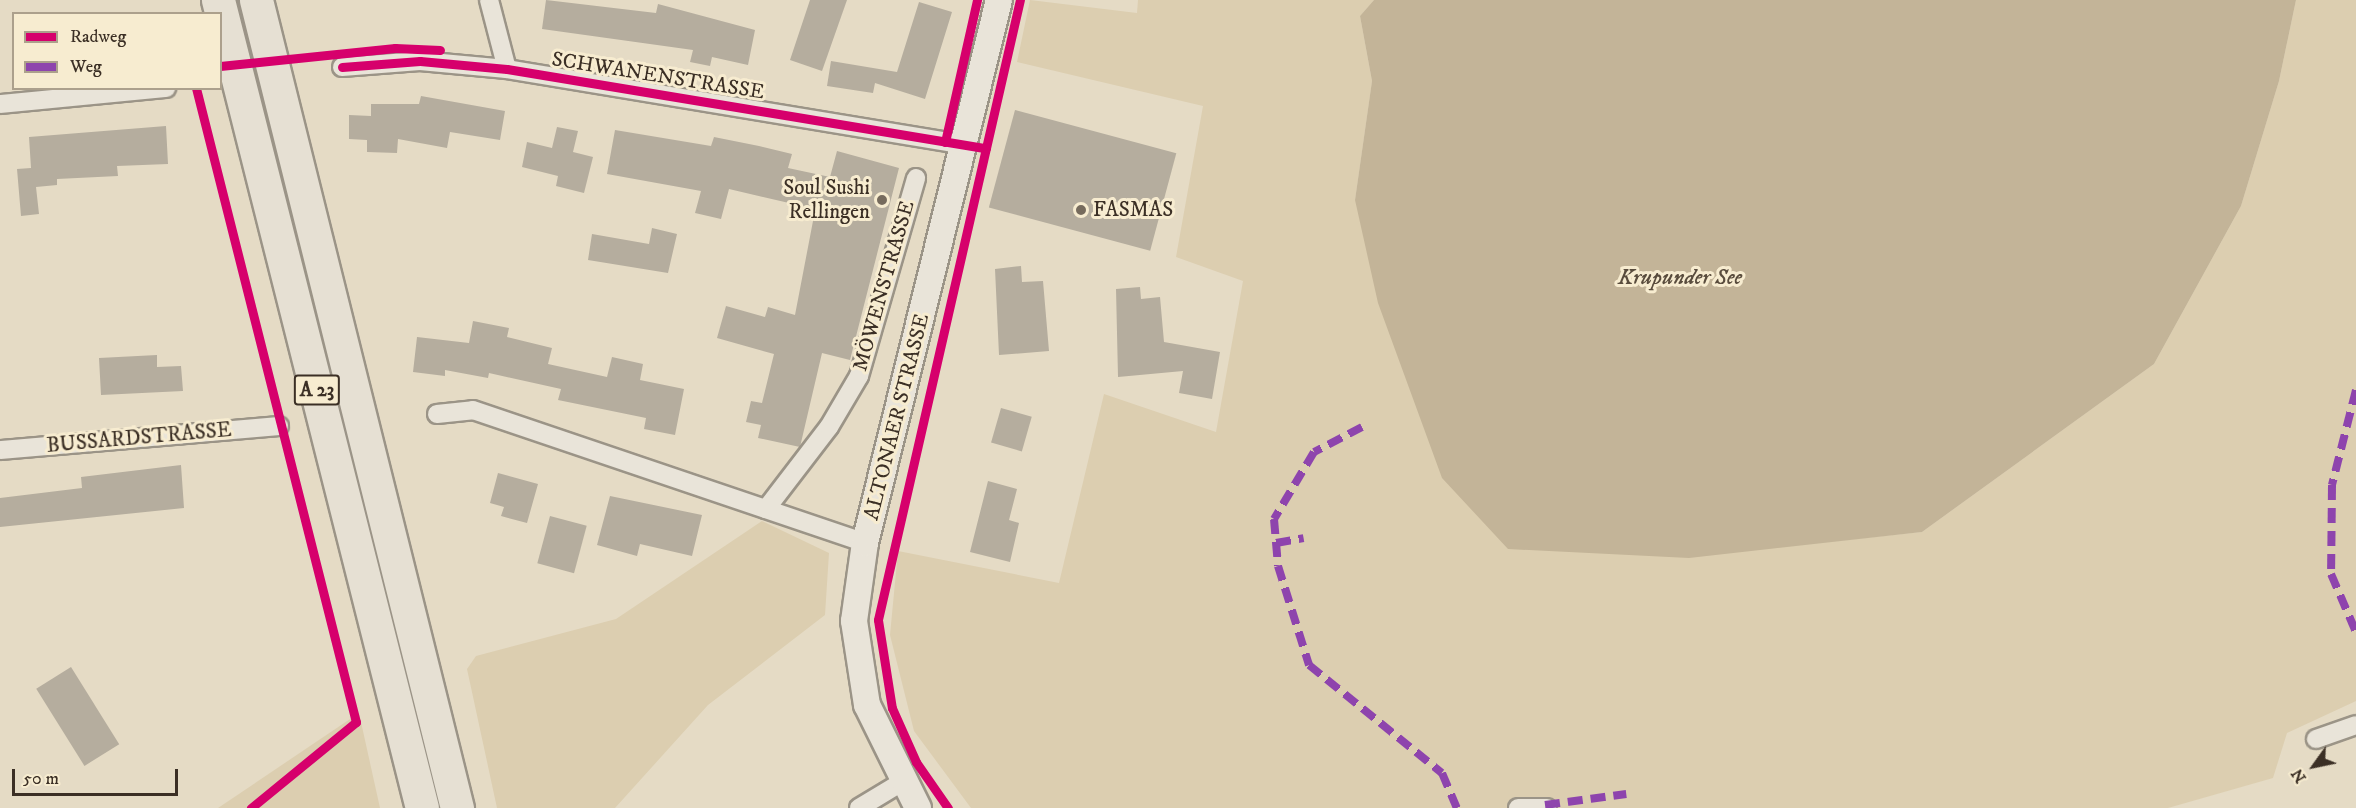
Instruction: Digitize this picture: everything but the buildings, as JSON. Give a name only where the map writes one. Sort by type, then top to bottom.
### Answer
[{"type":"highway","name":"A 23","points":[[256,0],[458,808]]},
{"type":"highway","name":"A 23","points":[[222,16],[417,799]]},
{"type":"main road","name":"ALTONAER STRASSE","points":[[918,808],[880,741],[858,664],[854,621],[865,543],[999,0]]},
{"type":"street","points":[[489,0],[507,69]]},
{"type":"street","name":"SCHWANENSTRASSE","points":[[342,67],[420,61],[507,69],[965,145]]},
{"type":"street","points":[[0,104],[144,90]]},
{"type":"street","name":"MÖWENSTRASSE","points":[[765,509],[829,427],[859,376],[916,178]]},
{"type":"street","points":[[437,414],[473,410],[865,543]]},
{"type":"street","name":"BUSSARDSTRASSE","points":[[0,450],[279,426]]},
{"type":"street","points":[[2316,739],[2356,725]]},
{"type":"street","points":[[859,808],[902,782]]},
{"type":"street","points":[[1518,808],[1546,808]]},
{"type":"shaded area","points":[[1030,0],[1137,13],[1138,0],[1374,0],[1360,16],[1372,81],[1355,200],[1825,542],[1922,532],[2154,364],[2241,206],[2279,81],[2296,0],[2356,0],[2356,701],[2287,733],[2273,778],[2168,808],[971,808],[914,731],[890,635],[898,551],[1059,583],[1104,394],[1216,432],[1243,281],[1176,257],[1203,106],[1017,62]]},
{"type":"shaded area","points":[[762,521],[829,553],[825,615],[708,705],[615,808],[497,808],[467,669],[476,656],[616,619]]},
{"type":"shaded area","points":[[359,713],[380,808],[218,808]]},
{"type":"water","name":"Krupunder See","points":[[1374,0],[2296,0],[2279,81],[2241,206],[2154,364],[1922,532],[1689,558],[1508,549],[1442,478],[1378,303],[1355,200],[1372,81],[1360,16]]},
{"type":"marked path","points":[[2356,390],[2332,485],[2331,574],[2356,632]]},
{"type":"marked path","points":[[1362,427],[1314,452],[1274,519],[1278,566],[1309,665],[1442,773],[1457,808]]},
{"type":"marked path","points":[[1276,543],[1304,538]]},
{"type":"marked path","points":[[1545,805],[1626,794]]},
{"type":"cycle path","points":[[945,142],[977,0]]},
{"type":"cycle path","points":[[986,148],[1020,0]]},
{"type":"cycle path","points":[[222,66],[395,48],[440,50]]},
{"type":"cycle path","points":[[342,67],[420,61],[507,69],[986,148],[878,620],[892,708],[916,762],[948,808]]},
{"type":"cycle path","points":[[197,90],[356,722],[251,808]]},
{"type":"place","name":"Soul Sushi Rellingen","points":[[882,200]]},
{"type":"place","name":"FASMAS","points":[[1081,210]]}]
